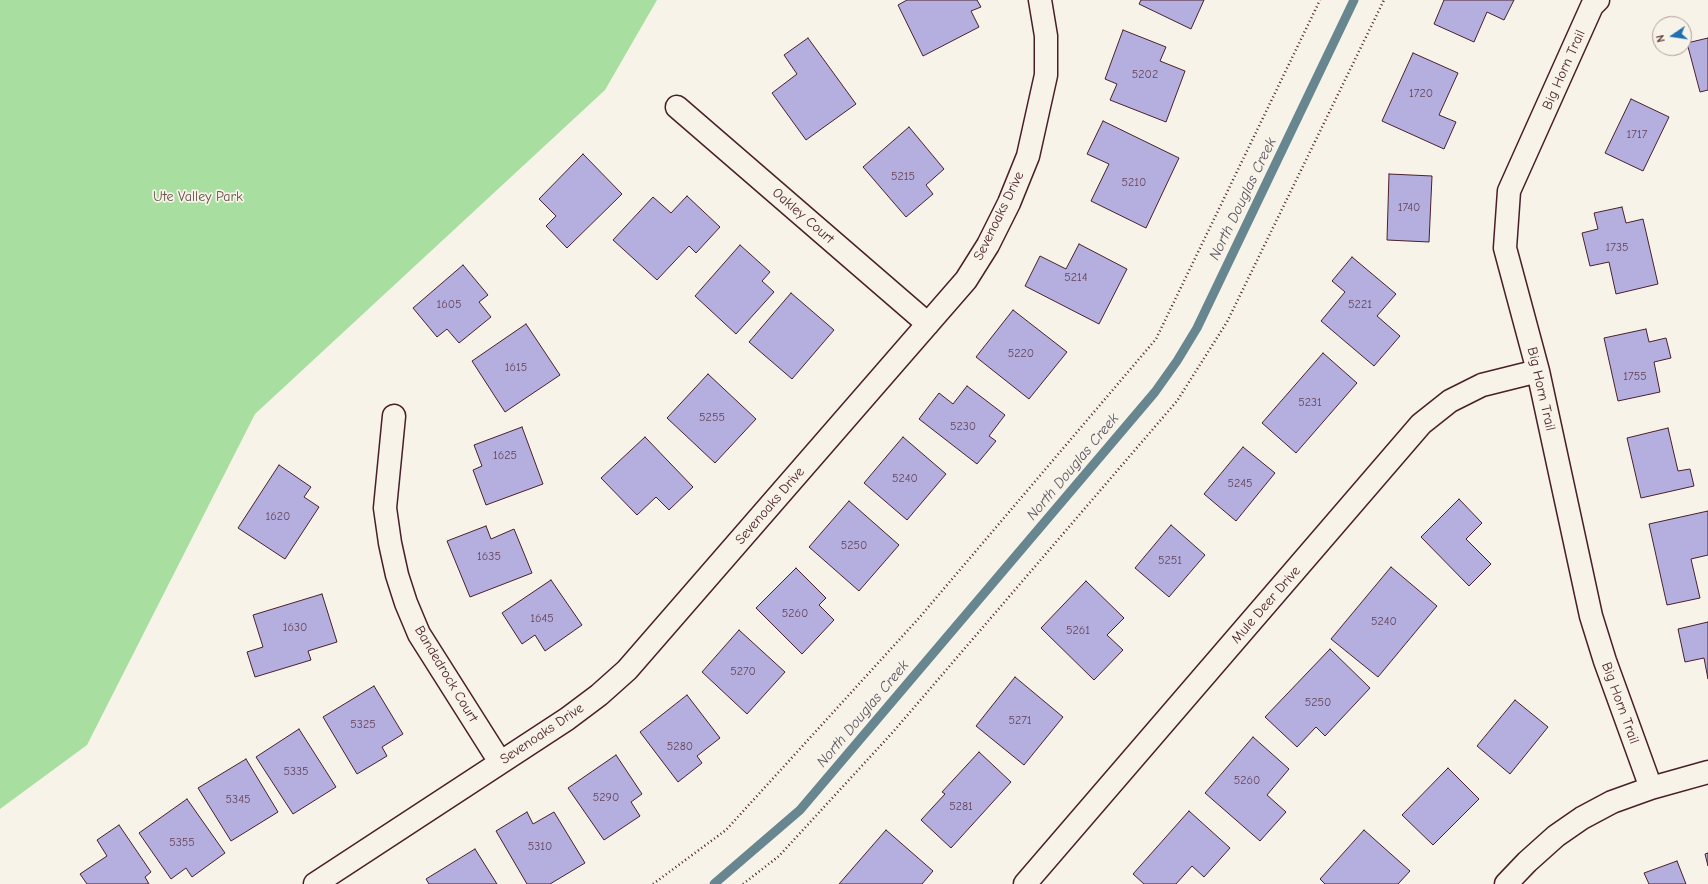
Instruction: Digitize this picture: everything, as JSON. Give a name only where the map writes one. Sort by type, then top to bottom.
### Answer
[{"type":"street","name":"Sevenoaks Drive","points":[[314,884],[500,762],[567,720],[599,695],[627,670],[966,280],[988,245],[1009,203],[1028,156],[1046,75],[1046,36],[1040,0]]},
{"type":"street","name":"Big Horn Trail","points":[[1598,0],[1592,6],[1509,191],[1505,248],[1538,371],[1591,616],[1605,661],[1651,788]]},
{"type":"street","name":"Oakley Court","points":[[677,107],[928,324]]},
{"type":"street","name":"Mule Deer Drive","points":[[1025,884],[1421,424],[1450,401],[1482,386],[1538,371]]},
{"type":"street","name":"Bandedrock Court","points":[[394,416],[385,508],[390,543],[397,575],[406,603],[420,634],[500,762]]},
{"type":"street","points":[[1506,884],[1556,836],[1582,818],[1612,802],[1651,788],[1708,772]]},
{"type":"path","points":[[653,884],[726,830],[919,618],[1156,339],[1320,0]]},
{"type":"path","points":[[743,884],[779,856],[893,732],[1177,401],[1227,322],[1384,0]]},
{"type":"green space","name":"Ute Valley Park","points":[[0,0],[657,0],[605,90],[255,414],[87,745],[0,809]]},
{"type":"building","points":[[907,0],[977,0],[981,7],[971,11],[979,27],[923,56],[898,5]]},
{"type":"building","points":[[1141,0],[1204,0],[1191,29],[1139,4]]},
{"type":"building","points":[[1444,0],[1514,0],[1504,20],[1487,12],[1474,42],[1434,24]]},
{"type":"building","points":[[1123,30],[1166,47],[1160,61],[1185,71],[1166,122],[1110,100],[1117,84],[1105,79]]},
{"type":"building","points":[[808,38],[856,104],[806,140],[772,93],[797,74],[784,55]]},
{"type":"building","points":[[1708,38],[1708,90],[1700,92],[1690,56],[1692,56],[1692,42]]},
{"type":"building","points":[[1413,53],[1458,73],[1439,115],[1456,122],[1444,149],[1382,121]]},
{"type":"building","points":[[1631,99],[1669,117],[1643,171],[1605,153]]},
{"type":"building","points":[[1103,121],[1179,158],[1146,228],[1091,201],[1109,164],[1087,154]]},
{"type":"building","points":[[909,127],[944,169],[926,185],[933,194],[906,217],[863,167]]},
{"type":"building","points":[[583,154],[622,194],[567,248],[546,226],[556,216],[539,199]]},
{"type":"building","points":[[1389,174],[1432,176],[1429,242],[1387,240]]},
{"type":"building","points":[[687,196],[720,227],[696,253],[689,246],[657,280],[613,240],[653,197],[671,213]]},
{"type":"building","points":[[1622,207],[1626,223],[1643,219],[1658,284],[1616,294],[1609,262],[1590,266],[1582,233],[1598,229],[1594,213]]},
{"type":"building","points":[[1079,244],[1127,269],[1099,324],[1025,286],[1040,256],[1066,269]]},
{"type":"building","points":[[740,245],[770,272],[762,281],[774,292],[736,334],[695,296]]},
{"type":"building","points":[[1352,257],[1396,294],[1377,316],[1400,336],[1374,366],[1321,321],[1345,292],[1332,281]]},
{"type":"building","points":[[463,265],[488,295],[479,302],[491,317],[459,343],[447,329],[437,337],[413,308]]},
{"type":"building","points":[[791,293],[834,330],[792,379],[749,342]]},
{"type":"building","points":[[1013,310],[1067,352],[1029,399],[976,357]]},
{"type":"building","points":[[526,324],[560,375],[505,412],[472,361]]},
{"type":"building","points":[[1646,329],[1649,342],[1666,338],[1671,358],[1654,362],[1660,392],[1618,401],[1604,338]]},
{"type":"building","points":[[1323,353],[1357,383],[1296,453],[1262,423]]},
{"type":"building","points":[[708,374],[756,419],[715,463],[667,418]]},
{"type":"building","points":[[967,386],[1005,415],[989,436],[996,441],[977,464],[919,419],[939,393],[953,404]]},
{"type":"building","points":[[522,427],[543,484],[486,505],[473,470],[482,466],[474,445]]},
{"type":"building","points":[[1668,428],[1678,471],[1690,469],[1694,486],[1641,498],[1627,438]]},
{"type":"building","points":[[645,437],[693,487],[669,510],[656,497],[637,515],[601,478]]},
{"type":"building","points":[[903,437],[946,474],[907,520],[864,483]]},
{"type":"building","points":[[1243,447],[1275,473],[1236,521],[1204,494]]},
{"type":"building","points":[[279,465],[311,487],[304,497],[319,507],[285,559],[238,528]]},
{"type":"building","points":[[1459,499],[1482,523],[1466,539],[1491,564],[1469,586],[1421,537]]},
{"type":"building","points":[[849,501],[899,545],[859,591],[809,547]]},
{"type":"building","points":[[1708,511],[1708,555],[1691,559],[1700,598],[1667,605],[1649,524]]},
{"type":"building","points":[[1171,525],[1205,555],[1169,597],[1135,568]]},
{"type":"building","points":[[486,526],[491,539],[514,529],[532,573],[470,597],[447,541]]},
{"type":"building","points":[[1391,567],[1437,606],[1378,677],[1331,639]]},
{"type":"building","points":[[796,568],[826,598],[819,605],[834,620],[802,654],[756,608]]},
{"type":"building","points":[[551,580],[582,625],[545,651],[535,635],[522,644],[502,613]]},
{"type":"building","points":[[1086,581],[1124,618],[1107,635],[1123,650],[1094,680],[1041,628]]},
{"type":"building","points":[[322,594],[337,642],[308,651],[311,660],[255,677],[247,652],[263,647],[253,615]]},
{"type":"building","points":[[1708,622],[1708,679],[1704,658],[1685,662],[1678,629]]},
{"type":"building","points":[[739,630],[785,672],[747,714],[702,672]]},
{"type":"building","points":[[1330,649],[1370,688],[1325,736],[1316,727],[1297,747],[1265,717]]},
{"type":"building","points":[[1015,677],[1063,717],[1024,765],[976,726]]},
{"type":"building","points":[[374,686],[403,734],[382,747],[387,756],[357,774],[323,717]]},
{"type":"building","points":[[687,695],[720,738],[697,756],[702,763],[678,782],[640,732]]},
{"type":"building","points":[[1515,700],[1548,727],[1510,774],[1477,746]]},
{"type":"building","points":[[299,729],[336,787],[293,814],[256,757]]},
{"type":"building","points":[[1253,737],[1289,769],[1267,795],[1286,812],[1260,841],[1205,793]]},
{"type":"building","points":[[979,752],[1011,782],[951,848],[921,820],[945,794],[942,792]]},
{"type":"building","points":[[616,755],[642,794],[631,802],[640,816],[604,840],[568,788]]},
{"type":"building","points":[[246,759],[278,812],[231,841],[198,788]]},
{"type":"building","points":[[1448,768],[1479,799],[1433,845],[1402,815]]},
{"type":"building","points":[[187,799],[225,853],[192,877],[186,868],[171,879],[139,833]]},
{"type":"building","points":[[1189,811],[1230,848],[1204,877],[1192,866],[1176,884],[1144,884],[1133,874]]},
{"type":"building","points":[[527,812],[533,824],[554,812],[585,863],[550,884],[527,884],[496,831]]},
{"type":"building","points":[[119,825],[151,872],[145,877],[149,884],[87,884],[80,874],[107,856],[97,840]]},
{"type":"building","points":[[886,830],[933,871],[922,884],[839,884]]},
{"type":"building","points":[[1364,830],[1410,871],[1398,884],[1325,884],[1320,879]]},
{"type":"building","points":[[475,849],[497,884],[429,884],[426,879]]},
{"type":"building","points":[[1708,853],[1708,866],[1705,854]]},
{"type":"building","points":[[1677,861],[1686,884],[1649,884],[1644,873]]},
{"type":"waterway","name":"North Douglas Creek","points":[[714,884],[800,810],[1155,392],[1177,361],[1197,328],[1354,0]]}]
